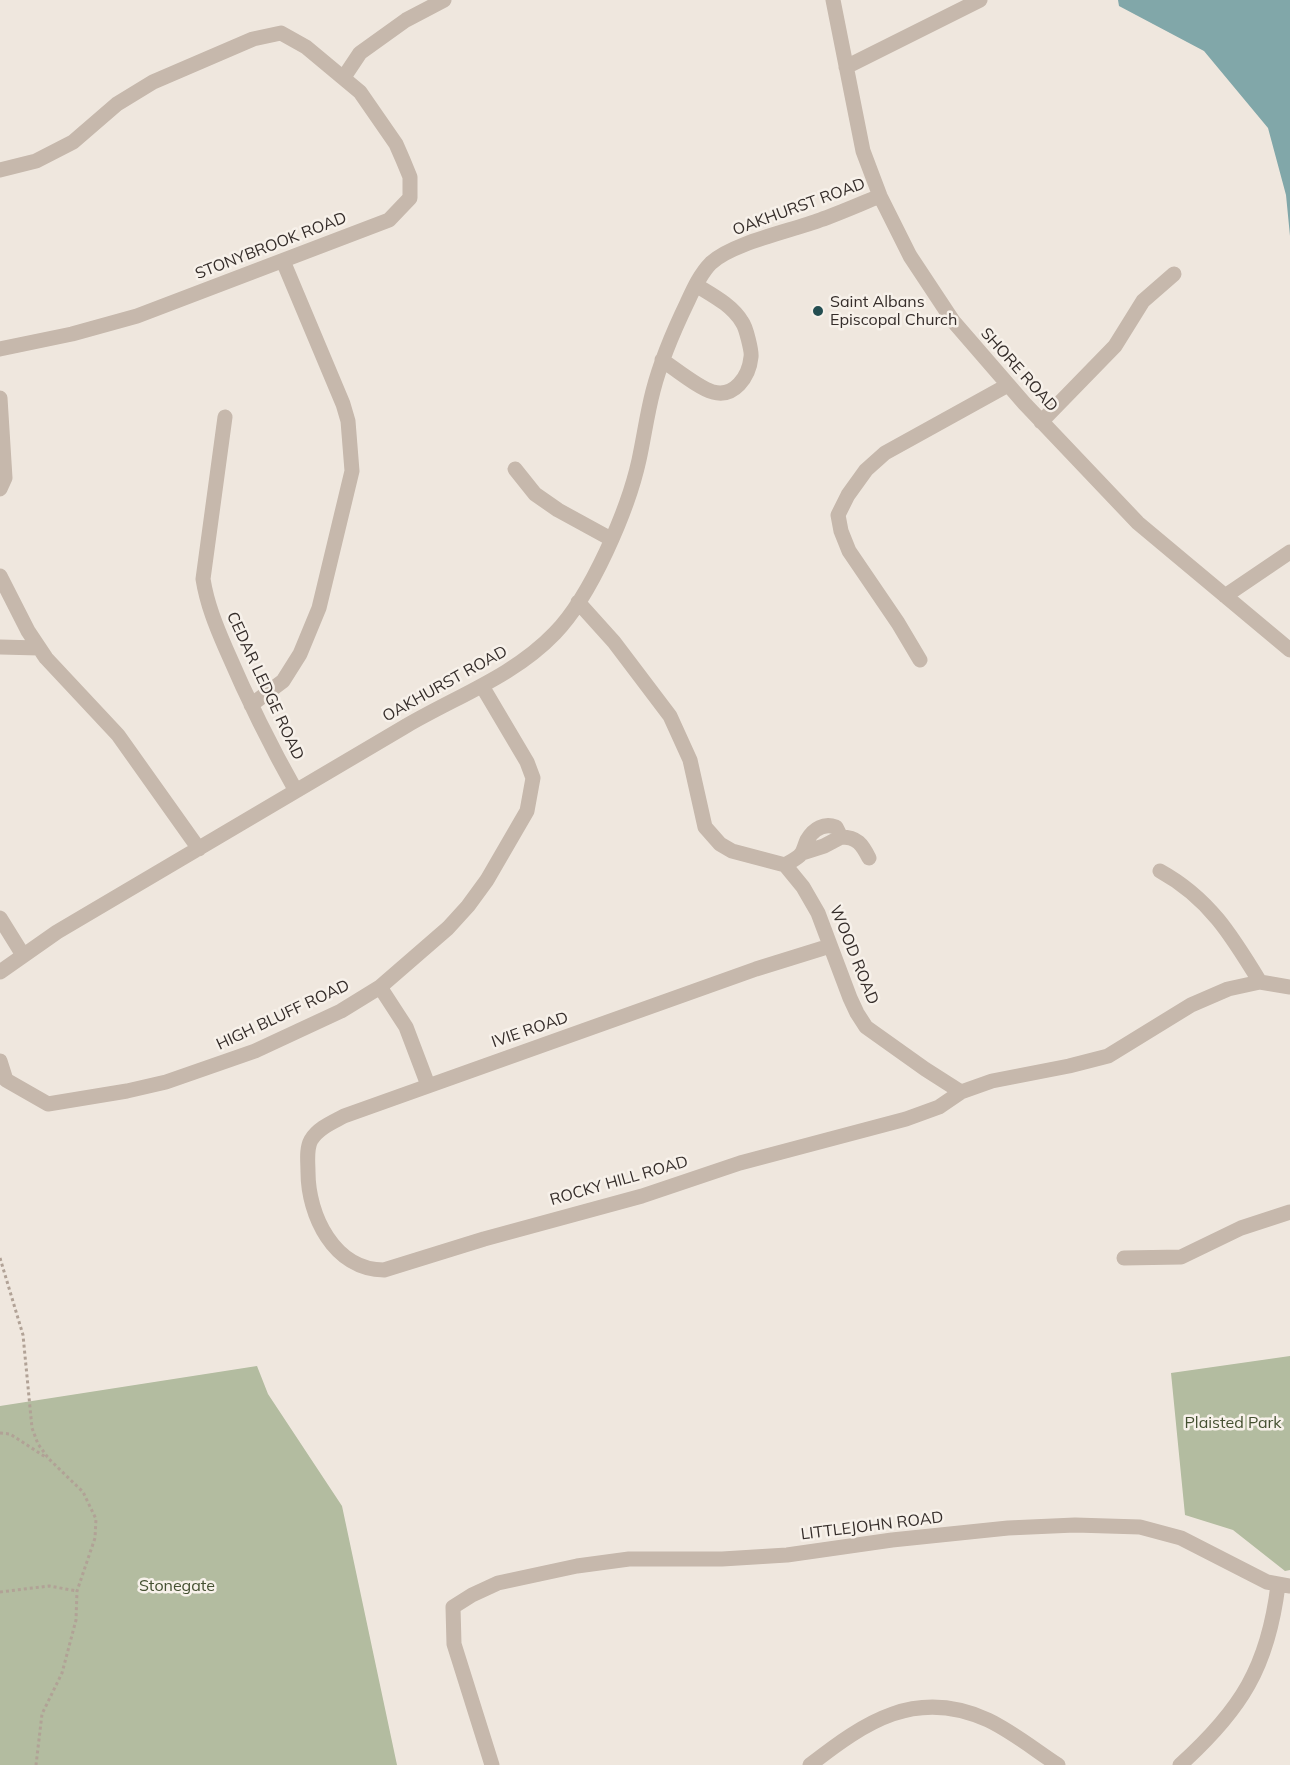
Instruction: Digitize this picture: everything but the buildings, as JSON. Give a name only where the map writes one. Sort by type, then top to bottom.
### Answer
[{"type":"street","points":[[344,77],[360,53],[406,20],[444,0]]},
{"type":"street","name":"SHORE ROAD","points":[[833,0],[863,151],[880,196],[906,247],[936,296],[973,346],[1041,422],[1138,523],[1290,650]]},
{"type":"street","points":[[846,67],[980,0]]},
{"type":"street","name":"STONYBROOK ROAD","points":[[0,170],[49,156],[73,142],[117,104],[153,82],[254,39],[281,33],[306,47],[360,92],[396,144],[410,177],[411,198],[389,220],[137,316],[72,334],[0,349]]},
{"type":"street","name":"OAKHURST ROAD","points":[[0,972],[57,932],[431,711],[503,674],[542,647],[558,631],[597,572],[629,495],[639,462],[652,393],[662,360],[696,285],[711,263],[734,249],[820,220],[880,196]]},
{"type":"street","points":[[251,705],[283,681],[308,639],[319,608],[352,471],[348,421],[343,404],[283,261]]},
{"type":"street","points":[[1041,422],[1115,346],[1143,301],[1174,274]]},
{"type":"street","points":[[662,360],[711,392],[725,394],[738,386],[747,373],[752,356],[743,322],[721,301],[696,285]]},
{"type":"street","points":[[920,660],[849,551],[841,531],[838,515],[848,495],[866,470],[885,453],[1008,385]]},
{"type":"street","points":[[0,398],[5,478],[0,489]]},
{"type":"street","name":"CEDAR LEDGE ROAD","points":[[225,417],[203,579],[206,598],[251,705],[296,791]]},
{"type":"street","points":[[515,469],[535,494],[558,510],[611,539]]},
{"type":"street","points":[[1225,596],[1290,552]]},
{"type":"street","points":[[0,576],[28,632],[46,658],[118,735],[199,849]]},
{"type":"street","points":[[578,602],[614,642],[670,716],[690,760],[705,827],[720,844],[732,851],[785,865],[802,853],[807,840],[814,831],[829,825],[836,827],[841,837],[854,838],[863,846],[869,858]]},
{"type":"street","points":[[0,646],[39,648]]},
{"type":"street","name":"HIGH BLUFF ROAD","points":[[0,1061],[6,1080],[48,1104],[127,1091],[196,1073],[255,1051],[341,1011],[380,987],[448,928],[468,906],[487,880],[527,811],[532,778],[527,762],[482,686]]},
{"type":"street","name":"WOOD ROAD","points":[[785,865],[803,887],[818,913],[857,1013],[866,1027],[961,1092]]},
{"type":"street","points":[[1160,871],[1204,902],[1233,937],[1260,982]]},
{"type":"street","points":[[0,918],[22,955]]},
{"type":"street","name":"IVIE ROAD","points":[[311,1205],[308,1193],[308,1149],[311,1140],[318,1132],[344,1116],[756,969],[830,946]]},
{"type":"street","points":[[961,1092],[992,1081],[1108,1056],[1191,1005],[1215,994],[1260,982],[1290,987]]},
{"type":"street","points":[[380,987],[406,1027],[428,1085]]},
{"type":"street","name":"ROCKY HILL ROAD","points":[[311,1205],[320,1227],[344,1255],[372,1270],[384,1270],[484,1239],[642,1196],[740,1163],[906,1119],[939,1107],[961,1092]]},
{"type":"street","points":[[1124,1258],[1181,1257],[1241,1228],[1290,1212]]},
{"type":"street","name":"LITTLEJOHN ROAD","points":[[492,1765],[453,1644],[453,1607],[472,1595],[498,1584],[577,1566],[629,1559],[722,1559],[787,1555],[892,1540],[1008,1528],[1075,1525],[1140,1527],[1181,1538],[1253,1576],[1284,1586]]},
{"type":"street","points":[[1180,1765],[1222,1724],[1258,1670],[1284,1586]]},
{"type":"street","points":[[810,1765],[848,1736],[872,1722],[898,1712],[923,1707],[949,1709],[987,1720],[1058,1765]]},
{"type":"path","points":[[0,1258],[23,1335],[32,1428],[38,1444],[49,1459],[83,1492],[96,1519],[95,1538],[77,1591],[76,1620],[62,1673],[42,1714],[36,1765]]},
{"type":"path","points":[[0,1432],[10,1434],[49,1459]]},
{"type":"path","points":[[0,1592],[49,1586],[77,1591]]},
{"type":"green space","name":"Plaisted Park","points":[[1290,1356],[1290,1570],[1285,1571],[1233,1530],[1185,1515],[1171,1373]]},
{"type":"green space","name":"Stonegate","points":[[257,1366],[268,1394],[342,1506],[397,1765],[0,1765],[0,1406]]},
{"type":"water","points":[[1118,0],[1290,0],[1290,236],[1286,195],[1268,128],[1204,51],[1119,6]]},
{"type":"place","name":"Saint Albans Episcopal Church","points":[[818,311]]}]
